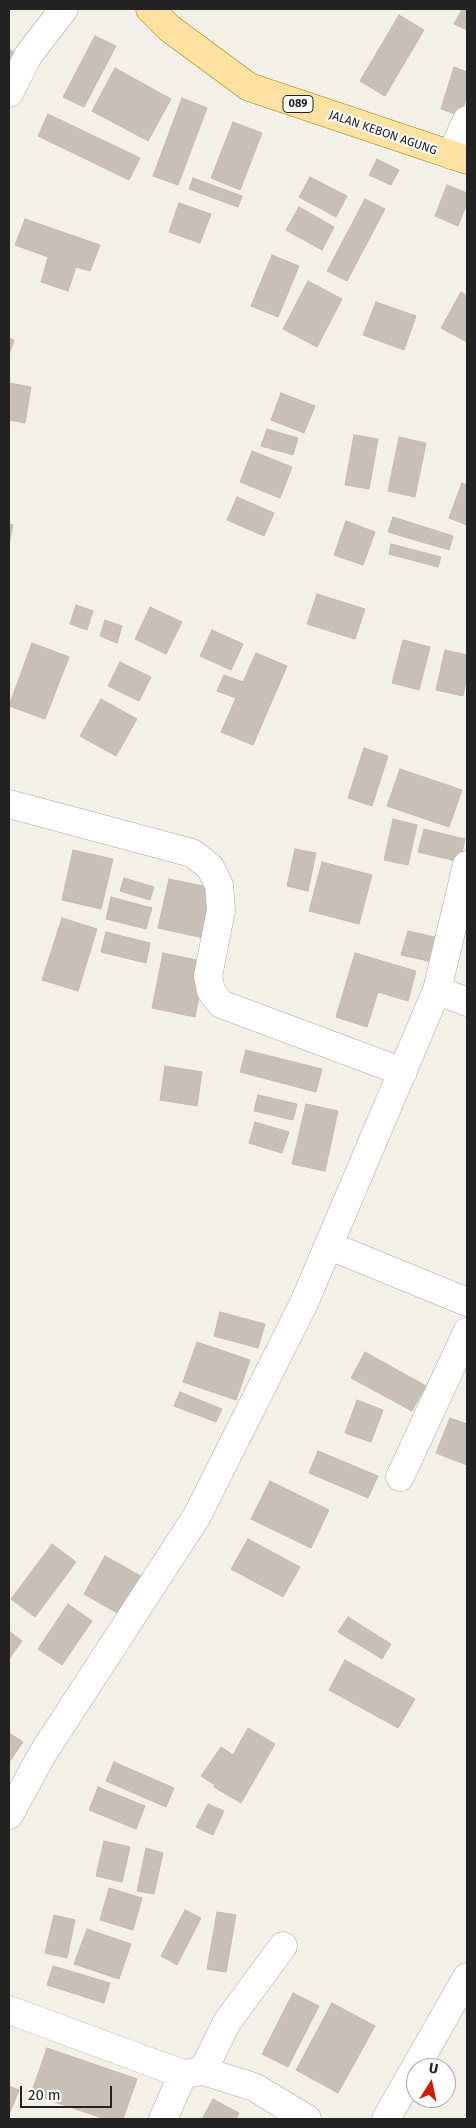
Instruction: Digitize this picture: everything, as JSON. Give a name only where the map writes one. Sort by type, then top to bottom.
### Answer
[{"type":"main road","name":"JALAN KEBON AGUNG","points":[[150,9],[169,28],[249,87],[459,158]]},
{"type":"street","points":[[9,93],[29,54],[64,9]]},
{"type":"street","points":[[459,158],[467,120]]},
{"type":"street","points":[[9,804],[192,852],[210,867],[219,885],[221,910],[208,976],[211,991],[221,1004],[403,1072]]},
{"type":"street","points":[[9,1815],[48,1745],[196,1516],[279,1355],[330,1246],[437,990],[467,865]]},
{"type":"street","points":[[437,990],[467,1002]]},
{"type":"street","points":[[330,1246],[467,1302]]},
{"type":"street","points":[[400,1477],[467,1332]]},
{"type":"street","points":[[163,2119],[227,2022],[283,1946]]},
{"type":"street","points":[[386,2119],[467,1977]]},
{"type":"street","points":[[9,2010],[193,2072],[254,2087],[308,2119]]},
{"type":"building","points":[[462,9],[467,9],[467,30],[454,24]]},
{"type":"building","points":[[399,15],[424,30],[385,96],[360,81]]},
{"type":"building","points":[[95,36],[116,46],[84,107],[63,97]]},
{"type":"building","points":[[9,49],[24,58],[9,85]]},
{"type":"building","points":[[454,67],[467,72],[467,94],[461,116],[441,109]]},
{"type":"building","points":[[115,68],[171,99],[148,141],[92,111]]},
{"type":"building","points":[[182,98],[207,108],[178,185],[153,176]]},
{"type":"building","points":[[48,114],[140,158],[129,180],[38,136]]},
{"type":"building","points":[[233,122],[262,133],[240,190],[211,178]]},
{"type":"building","points":[[377,159],[399,170],[391,185],[369,175]]},
{"type":"building","points":[[310,177],[347,196],[336,217],[299,197]]},
{"type":"building","points":[[193,178],[242,196],[238,207],[189,189]]},
{"type":"building","points":[[447,185],[467,193],[467,203],[458,226],[435,216]]},
{"type":"building","points":[[365,199],[385,209],[347,281],[327,271]]},
{"type":"building","points":[[179,203],[211,214],[200,243],[169,232]]},
{"type":"building","points":[[299,207],[334,227],[322,250],[286,230]]},
{"type":"building","points":[[25,219],[100,245],[90,271],[76,267],[68,291],[41,282],[48,257],[15,245]]},
{"type":"building","points":[[272,255],[299,266],[278,317],[251,306]]},
{"type":"building","points":[[308,281],[342,299],[317,347],[283,329]]},
{"type":"building","points":[[461,292],[467,296],[467,342],[441,328]]},
{"type":"building","points":[[376,302],[416,316],[404,350],[363,335]]},
{"type":"building","points":[[9,338],[14,340],[9,355]]},
{"type":"building","points":[[9,383],[31,387],[25,423],[9,420]]},
{"type":"building","points":[[281,393],[315,406],[304,433],[271,420]]},
{"type":"building","points":[[267,429],[298,438],[293,455],[261,446]]},
{"type":"building","points":[[354,435],[378,439],[369,489],[345,485]]},
{"type":"building","points":[[399,437],[426,443],[415,497],[388,491]]},
{"type":"building","points":[[252,451],[292,467],[280,498],[240,482]]},
{"type":"building","points":[[462,483],[467,485],[467,525],[449,518]]},
{"type":"building","points":[[237,497],[274,513],[264,536],[227,520]]},
{"type":"building","points":[[393,517],[453,536],[449,550],[388,532]]},
{"type":"building","points":[[346,521],[375,532],[363,565],[334,555]]},
{"type":"building","points":[[9,524],[13,525],[9,545]]},
{"type":"building","points":[[391,544],[441,557],[438,567],[389,554]]},
{"type":"building","points":[[317,594],[365,609],[355,639],[307,624]]},
{"type":"building","points":[[76,605],[93,611],[87,630],[70,624]]},
{"type":"building","points":[[150,607],[182,622],[166,654],[135,639]]},
{"type":"building","points":[[105,620],[122,626],[117,643],[100,636]]},
{"type":"building","points":[[212,630],[243,644],[231,670],[200,656]]},
{"type":"building","points":[[403,640],[430,647],[419,690],[392,683]]},
{"type":"building","points":[[32,643],[69,657],[45,719],[9,706]]},
{"type":"building","points":[[445,650],[467,655],[467,675],[463,696],[436,690]]},
{"type":"building","points":[[256,653],[287,666],[253,745],[221,732],[236,698],[217,691],[224,675],[243,682]]},
{"type":"building","points":[[120,662],[151,677],[139,701],[108,686]]},
{"type":"building","points":[[101,699],[137,719],[116,756],[80,736]]},
{"type":"building","points":[[364,748],[388,756],[372,806],[348,798]]},
{"type":"building","points":[[400,769],[462,790],[449,827],[387,806]]},
{"type":"building","points":[[393,819],[417,825],[408,865],[384,860]]},
{"type":"building","points":[[424,829],[465,839],[460,862],[418,852]]},
{"type":"building","points":[[295,849],[316,853],[308,891],[287,886]]},
{"type":"building","points":[[73,850],[113,859],[101,909],[62,900]]},
{"type":"building","points":[[322,862],[372,875],[359,924],[309,911]]},
{"type":"building","points":[[124,878],[154,887],[150,900],[120,891]]},
{"type":"building","points":[[169,879],[218,889],[208,939],[158,928]]},
{"type":"building","points":[[111,897],[152,908],[146,929],[106,919]]},
{"type":"building","points":[[62,918],[97,929],[78,991],[42,980]]},
{"type":"building","points":[[408,931],[439,938],[433,962],[401,955]]},
{"type":"building","points":[[106,932],[150,943],[146,963],[101,952]]},
{"type":"building","points":[[163,953],[206,962],[195,1017],[152,1008]]},
{"type":"building","points":[[355,953],[416,971],[408,1001],[378,992],[367,1027],[336,1017]]},
{"type":"building","points":[[246,1050],[322,1069],[316,1092],[240,1072]]},
{"type":"building","points":[[165,1066],[202,1072],[197,1106],[160,1100]]},
{"type":"building","points":[[258,1095],[297,1104],[293,1120],[254,1111]]},
{"type":"building","points":[[306,1104],[338,1111],[325,1171],[292,1164]]},
{"type":"building","points":[[255,1122],[289,1132],[282,1153],[249,1143]]},
{"type":"building","points":[[220,1312],[265,1324],[258,1348],[214,1336]]},
{"type":"building","points":[[197,1342],[250,1360],[236,1400],[183,1382]]},
{"type":"building","points":[[365,1352],[426,1386],[412,1411],[351,1378]]},
{"type":"building","points":[[180,1392],[222,1409],[216,1422],[174,1406]]},
{"type":"building","points":[[357,1400],[383,1410],[371,1442],[345,1433]]},
{"type":"building","points":[[450,1418],[467,1424],[467,1465],[436,1453]]},
{"type":"building","points":[[318,1451],[378,1476],[368,1498],[309,1473]]},
{"type":"building","points":[[270,1481],[329,1510],[311,1548],[251,1519]]},
{"type":"building","points":[[248,1539],[300,1567],[283,1597],[231,1569]]},
{"type":"building","points":[[52,1544],[76,1562],[35,1617],[11,1599]]},
{"type":"building","points":[[105,1556],[148,1580],[126,1618],[84,1594]]},
{"type":"building","points":[[68,1604],[92,1621],[62,1665],[38,1649]]},
{"type":"building","points":[[348,1617],[391,1644],[382,1659],[338,1632]]},
{"type":"building","points":[[9,1631],[22,1641],[9,1659]]},
{"type":"building","points":[[345,1660],[415,1699],[398,1728],[329,1690]]},
{"type":"building","points":[[248,1728],[275,1744],[241,1803],[214,1787],[215,1785],[201,1776],[221,1747],[233,1755]]},
{"type":"building","points":[[9,1733],[23,1742],[10,1761],[9,1760]]},
{"type":"building","points":[[114,1762],[174,1788],[166,1807],[106,1781]]},
{"type":"building","points":[[98,1787],[145,1806],[136,1829],[89,1810]]},
{"type":"building","points":[[208,1804],[224,1811],[213,1835],[196,1827]]},
{"type":"building","points":[[104,1841],[130,1847],[122,1882],[96,1876]]},
{"type":"building","points":[[146,1848],[163,1853],[154,1894],[137,1891]]},
{"type":"building","points":[[109,1888],[142,1898],[133,1930],[100,1920]]},
{"type":"building","points":[[185,1910],[201,1918],[177,1965],[161,1956]]},
{"type":"building","points":[[217,1912],[236,1915],[226,1972],[207,1969]]},
{"type":"building","points":[[54,1915],[75,1920],[67,1958],[45,1953]]},
{"type":"building","points":[[87,1929],[131,1944],[119,1979],[74,1964]]},
{"type":"building","points":[[53,1966],[110,1983],[104,2003],[47,1985]]},
{"type":"building","points":[[293,1993],[319,2006],[288,2067],[262,2054]]},
{"type":"building","points":[[332,2003],[375,2026],[338,2093],[296,2070]]},
{"type":"building","points":[[47,2048],[137,2079],[123,2119],[105,2119],[31,2094]]},
{"type":"building","points":[[9,2086],[19,2090],[9,2115]]},
{"type":"building","points":[[213,2099],[239,2113],[236,2119],[202,2119]]}]
